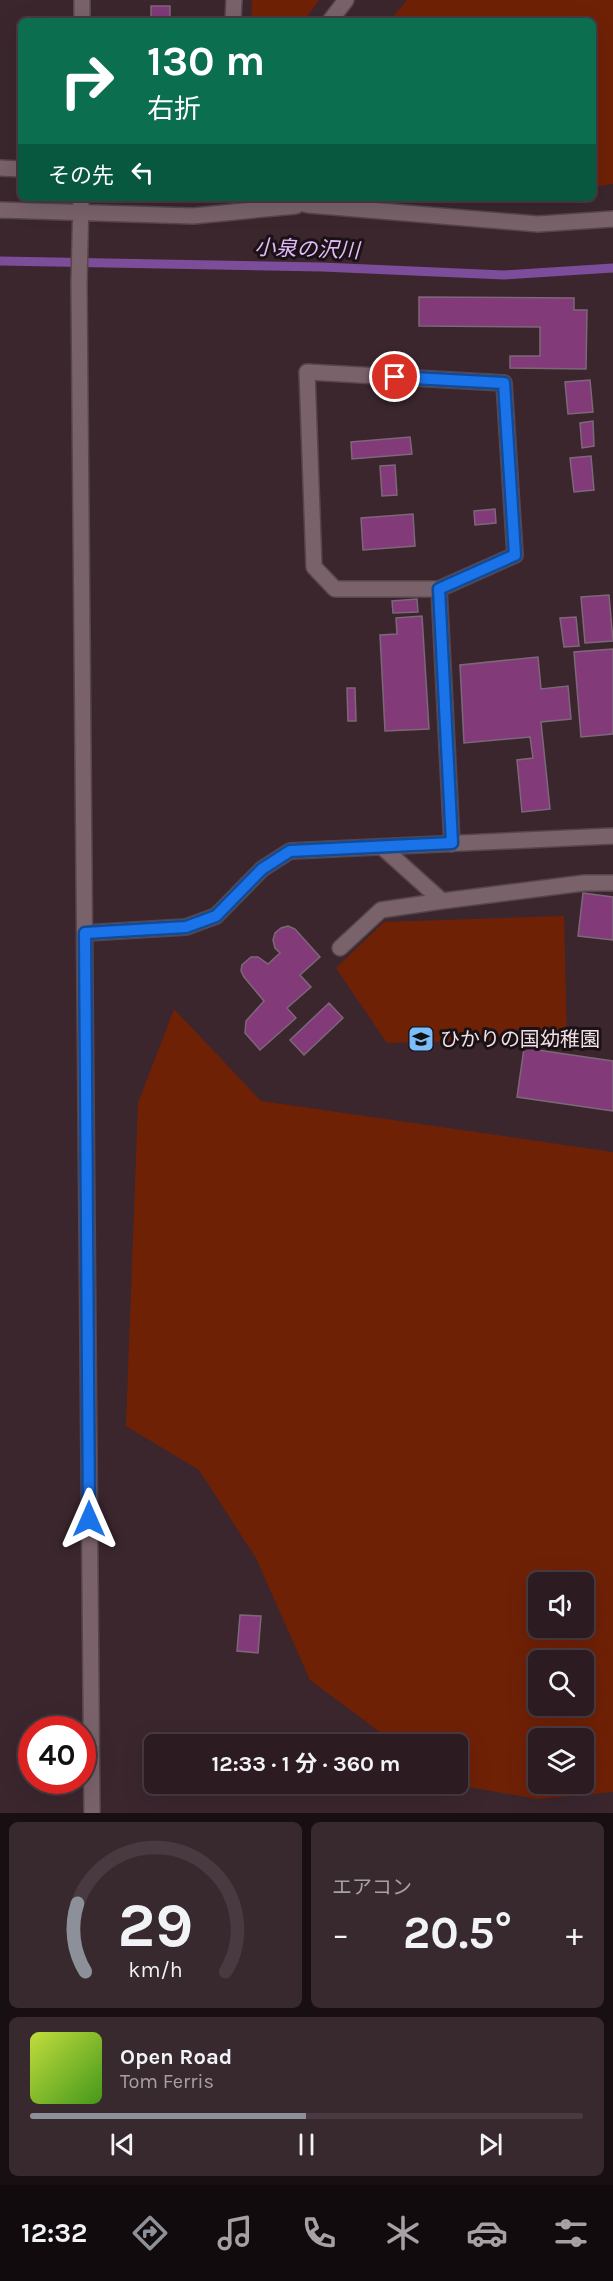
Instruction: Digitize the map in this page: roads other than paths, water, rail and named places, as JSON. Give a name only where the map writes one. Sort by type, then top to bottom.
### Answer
[{"type":"street","points":[[82,0],[82,18]]},
{"type":"street","points":[[233,18],[234,0]]},
{"type":"street","points":[[332,18],[346,0]]},
{"type":"street","points":[[0,168],[18,169]]},
{"type":"street","points":[[291,201],[308,205],[538,224],[613,219]]},
{"type":"street","points":[[0,210],[81,206],[193,216],[308,205]]},
{"type":"street","points":[[81,206],[79,284],[92,1813]]},
{"type":"street","points":[[307,372],[504,383],[515,555],[439,589],[336,589],[314,567],[307,372]]},
{"type":"street","points":[[439,589],[452,843]]},
{"type":"street","points":[[85,933],[186,927],[216,916],[262,869],[290,851],[613,836]]},
{"type":"street","points":[[382,847],[442,901]]},
{"type":"street","points":[[340,948],[381,910],[584,883],[613,884]]},
{"type":"waterway","name":"小泉の沢川","points":[[0,261],[322,267],[504,275],[613,268]]},
{"type":"place","name":"ひかりの国幼稚園","points":[[421,1039]]}]
